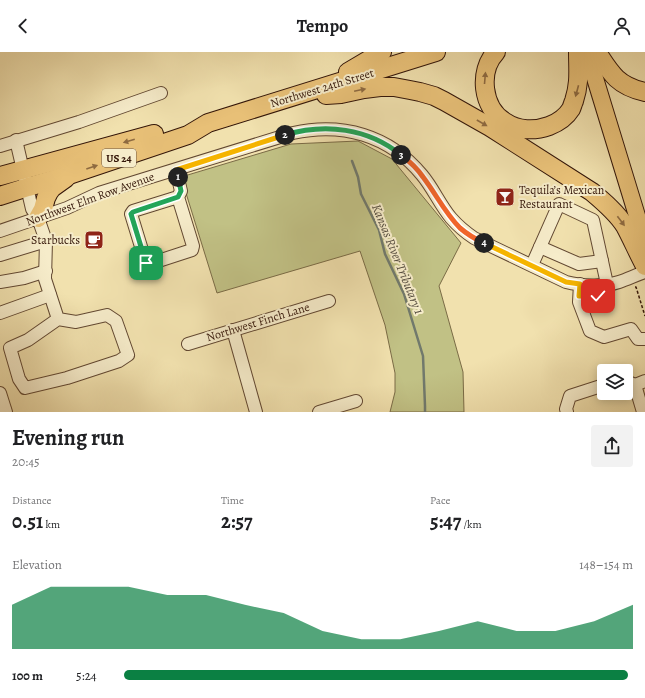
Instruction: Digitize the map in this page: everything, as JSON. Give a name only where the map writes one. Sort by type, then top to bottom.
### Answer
[{"type":"highway","points":[[315,90],[382,52]]},
{"type":"highway","name":"Northwest 24th Street","points":[[0,196],[69,175],[188,135],[208,123],[436,52]]},
{"type":"highway","points":[[496,52],[491,58],[486,70],[484,85],[489,103],[494,112],[504,122],[518,128],[535,130],[554,124],[564,117],[571,109],[578,84],[578,52]]},
{"type":"highway","points":[[597,52],[608,70],[619,82],[634,90],[645,92]]},
{"type":"highway","points":[[293,97],[341,94],[364,89],[394,87],[420,92],[444,101],[509,140],[600,198],[624,225],[645,266]]},
{"type":"highway","name":"Northwest 24th Street","points":[[0,176],[188,124],[208,123]]},
{"type":"highway","points":[[38,218],[44,209],[49,192],[69,175]]},
{"type":"main road","points":[[587,52],[645,242]]},
{"type":"street","points":[[0,146],[79,122],[161,93]]},
{"type":"street","name":"Northwest Elm Row Avenue","points":[[0,230],[67,208],[99,193],[303,131],[334,129],[360,133],[385,144],[412,164],[428,183],[450,217],[467,234],[580,290],[607,289],[617,283],[645,272]]},
{"type":"street","points":[[16,140],[32,209],[38,218],[46,241],[45,280],[58,319]]},
{"type":"street","points":[[176,170],[181,191],[178,197],[193,246],[192,250],[149,264],[146,263],[131,214],[133,212],[178,197]]},
{"type":"street","points":[[532,266],[559,204],[593,220],[607,289]]},
{"type":"street","points":[[0,256],[46,241]]},
{"type":"street","points":[[540,247],[579,264],[602,260]]},
{"type":"street","points":[[0,282],[24,278],[46,271]]},
{"type":"street","points":[[580,290],[579,302],[590,331],[604,337],[631,328],[643,336]]},
{"type":"street","points":[[0,313],[50,295]]},
{"type":"street","name":"Northwest Finch Lane","points":[[188,344],[329,301]]},
{"type":"street","points":[[107,315],[116,321],[128,355],[119,361],[67,378],[25,388],[19,379],[10,348],[28,340],[58,319],[76,322],[107,315]]},
{"type":"street","points":[[233,330],[256,412]]},
{"type":"street","points":[[635,382],[643,412]]},
{"type":"street","points":[[567,412],[566,409],[570,396],[597,387]]},
{"type":"street","points":[[0,392],[6,412]]},
{"type":"street","points":[[319,412],[356,401]]},
{"type":"path","points":[[629,289],[636,287],[645,316]]},
{"type":"path","points":[[580,290],[598,296],[607,289]]},
{"type":"green space","points":[[358,141],[392,159],[461,243],[439,286],[463,372],[464,412],[390,412],[395,392],[395,373],[385,325],[360,251],[217,293],[181,177],[291,144]]},
{"type":"waterway","name":"Kansas River Tributary 1","points":[[352,161],[358,177],[361,194],[379,230],[385,254],[404,294],[423,356],[425,412]]},
{"type":"place","name":"Tequila’s Mexican Restaurant","points":[[505,197]]},
{"type":"place","name":"Starbucks","points":[[94,240]]},
{"type":"route","points":[[146,263],[131,214],[133,212],[178,197],[181,191],[176,170],[293,133],[317,129],[334,129],[360,133],[393,148],[412,164],[422,175],[450,217],[467,234],[566,282],[580,284],[579,296],[598,296]]}]
